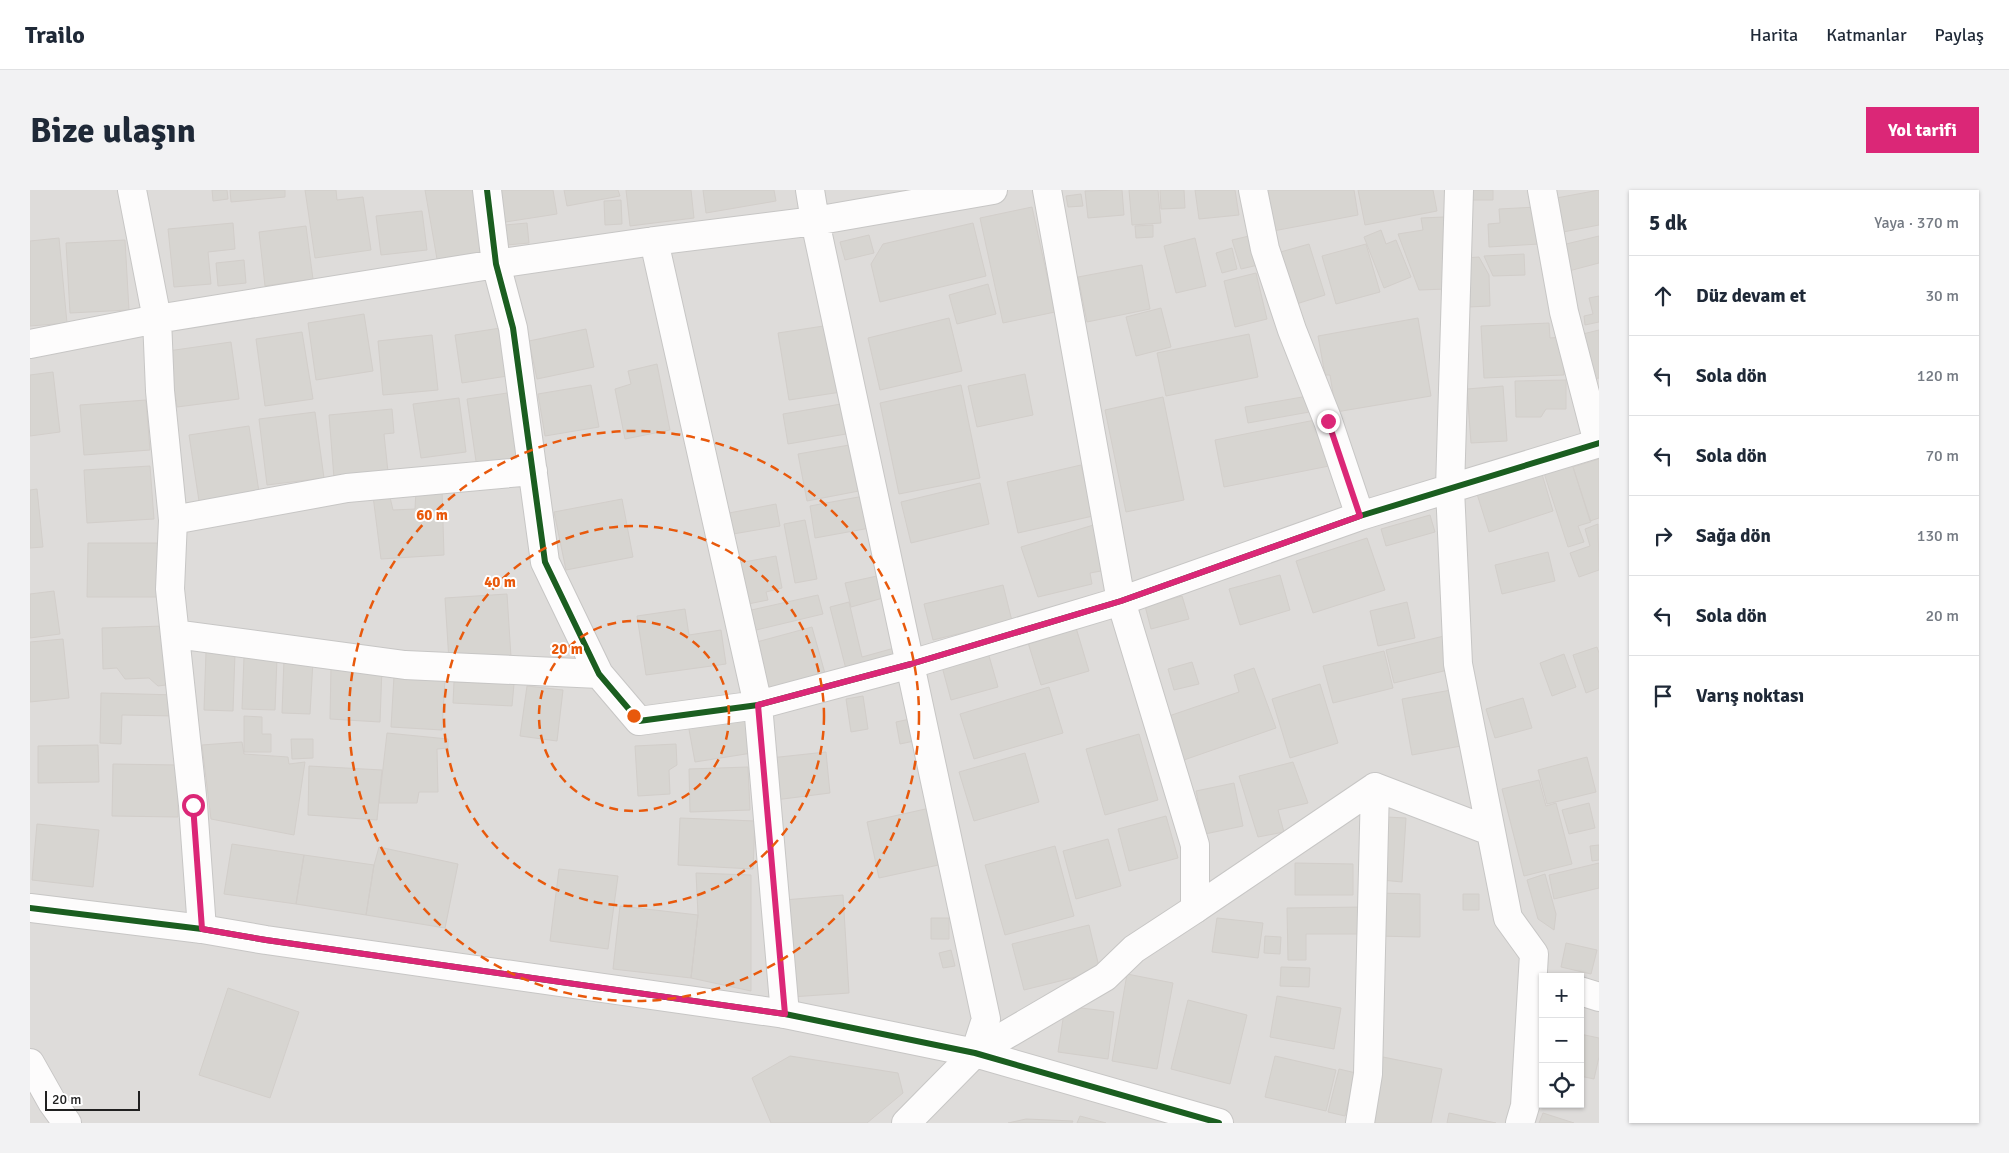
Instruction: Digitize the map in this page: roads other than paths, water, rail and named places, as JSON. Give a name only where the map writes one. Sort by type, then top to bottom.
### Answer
[{"type":"street","points":[[132,190],[157,319],[160,391],[173,520],[170,589],[193,805],[202,929]]},
{"type":"street","points":[[487,190],[496,264],[513,328],[545,562],[599,674],[639,721],[758,705],[911,664],[1121,601],[1360,516],[1599,443],[1564,312],[1542,190]]},
{"type":"street","points":[[810,190],[815,221],[986,1019],[975,1053]]},
{"type":"street","points":[[30,344],[157,319],[496,264],[654,241],[815,221],[993,190]]},
{"type":"street","points":[[1047,190],[1121,601],[1195,845],[1195,909]]},
{"type":"street","points":[[1253,190],[1265,249],[1292,330],[1328,421],[1360,516]]},
{"type":"street","points":[[1459,190],[1450,489],[1458,664],[1508,918],[1551,973]]},
{"type":"street","points":[[654,241],[758,705],[785,1014]]},
{"type":"street","points":[[173,520],[348,488],[533,471]]},
{"type":"street","points":[[175,634],[405,665],[599,674]]},
{"type":"street","points":[[1376,787],[1490,831]]},
{"type":"street","points":[[906,1123],[975,1053],[1105,977],[1134,949],[1376,787]]},
{"type":"street","points":[[1360,1123],[1368,1074],[1376,787]]},
{"type":"street","points":[[30,908],[202,929],[266,940],[785,1014],[975,1053],[1219,1123]]},
{"type":"street","points":[[1520,1123],[1525,1106],[1534,954]]},
{"type":"street","points":[[1584,992],[1599,997]]},
{"type":"street","points":[[30,1063],[52,1102],[67,1123]]}]
